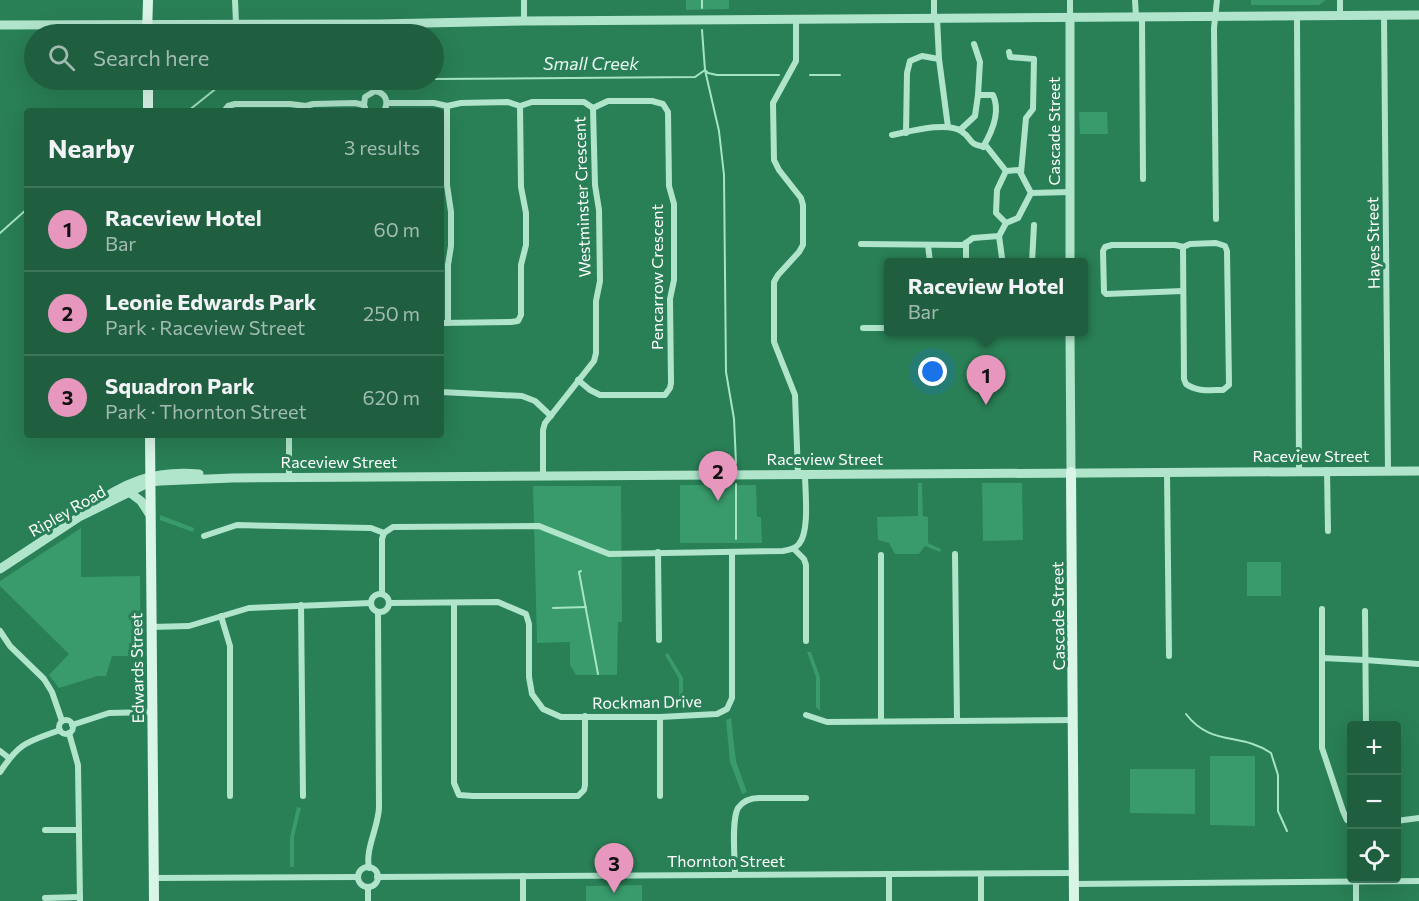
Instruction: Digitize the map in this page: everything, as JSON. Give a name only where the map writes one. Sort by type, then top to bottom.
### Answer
[{"type":"main road","points":[[147,24],[148,0]]},
{"type":"main road","points":[[148,90],[148,108]]},
{"type":"main road","name":"Edwards Street","points":[[150,438],[154,901]]},
{"type":"main road","name":"Cascade Street","points":[[1071,472],[1074,901]]},
{"type":"street","points":[[236,0],[236,23]]},
{"type":"street","points":[[524,0],[524,21]]},
{"type":"street","points":[[934,0],[948,127]]},
{"type":"street","name":"Cascade Street","points":[[1070,0],[1070,258]]},
{"type":"street","points":[[1136,0],[1139,17],[1143,179]]},
{"type":"street","points":[[1216,219],[1214,28],[1217,0]]},
{"type":"street","points":[[1340,0],[1340,15]]},
{"type":"street","name":"Hayes Street","points":[[1384,15],[1388,470]]},
{"type":"street","points":[[223,24],[1419,15]]},
{"type":"street","points":[[1297,16],[1299,471]]},
{"type":"street","points":[[382,594],[382,538],[384,533],[393,527],[539,526],[609,554],[783,551],[794,549],[800,543],[805,534],[795,395],[774,342],[774,282],[803,245],[804,205],[774,160],[773,103],[796,61],[796,19]]},
{"type":"street","points":[[0,25],[24,26]]},
{"type":"street","points":[[960,130],[975,116],[980,62],[974,44]]},
{"type":"street","points":[[1009,52],[1010,57],[1034,59],[1033,108],[1026,118],[1021,173]]},
{"type":"street","points":[[906,133],[907,73],[910,61],[922,56],[939,59]]},
{"type":"street","points":[[226,108],[235,104],[290,104],[299,108],[354,104],[365,108],[365,97],[375,92],[384,95],[387,103],[385,108]]},
{"type":"street","points":[[978,95],[993,95],[997,104],[992,132],[983,147]]},
{"type":"street","name":"Pencarrow Crescent","points":[[579,380],[600,395],[664,395],[671,383],[670,299],[674,280],[674,204],[669,186],[668,112],[663,104],[652,101],[608,101],[593,108]]},
{"type":"street","name":"Westminster Crescent","points":[[387,103],[434,103],[447,106],[461,103],[508,102],[520,106],[532,102],[584,102],[593,108],[595,185],[599,210],[600,280],[596,301],[596,353],[594,361],[545,423],[543,477]]},
{"type":"street","points":[[447,106],[447,185],[451,212],[451,246],[445,323],[511,322],[518,321],[521,315],[521,265],[525,245],[526,213],[521,187],[520,106]]},
{"type":"street","points":[[892,135],[948,127],[960,130],[974,145],[987,147],[1006,171]]},
{"type":"street","points":[[1006,171],[1019,170],[1031,193]]},
{"type":"street","points":[[1006,171],[997,190],[996,213],[1006,223]]},
{"type":"street","points":[[1031,193],[1070,192]]},
{"type":"street","points":[[1002,258],[999,237],[1006,223],[1018,218],[1031,193]]},
{"type":"street","points":[[1032,258],[1034,225]]},
{"type":"street","points":[[861,244],[963,245],[973,238],[999,237]]},
{"type":"street","points":[[966,243],[966,258]]},
{"type":"street","points":[[1183,247],[1186,384],[1204,390],[1226,389],[1229,385],[1227,251],[1225,246],[1216,243],[1190,244],[1183,247],[1112,245],[1105,247],[1104,292],[1106,294],[1183,291]]},
{"type":"street","points":[[928,245],[930,258]]},
{"type":"street","points":[[863,327],[884,328]]},
{"type":"street","name":"Cascade Street","points":[[1070,336],[1071,472]]},
{"type":"street","points":[[444,392],[522,396],[535,401],[551,416]]},
{"type":"street","points":[[289,438],[289,478]]},
{"type":"street","points":[[1327,470],[1328,531]]},
{"type":"street","points":[[1167,471],[1169,656]]},
{"type":"street","name":"Raceview Street","points":[[150,479],[1419,471]]},
{"type":"street","points":[[80,517],[99,501],[150,479]]},
{"type":"street","name":"Ripley Road","points":[[0,569],[80,517],[150,479]]},
{"type":"street","points":[[129,492],[141,501],[150,515]]},
{"type":"street","points":[[204,536],[237,525],[371,528],[384,533]]},
{"type":"street","points":[[794,549],[804,559],[806,565],[806,641]]},
{"type":"street","points":[[658,552],[659,640]]},
{"type":"street","name":"Rockman Drive","points":[[390,603],[498,602],[526,614],[529,624],[529,677],[532,694],[543,709],[561,717],[660,717],[717,714],[727,709],[732,698],[732,552]]},
{"type":"street","points":[[955,554],[957,720]]},
{"type":"street","points":[[881,555],[881,721]]},
{"type":"street","points":[[382,594],[387,596],[390,603],[387,609],[378,612],[373,609],[371,603],[373,597],[382,594]]},
{"type":"street","points":[[152,627],[189,626],[249,608],[371,603]]},
{"type":"street","points":[[454,603],[454,783],[459,795],[578,796],[584,790],[585,785],[585,716]]},
{"type":"street","points":[[301,605],[303,796]]},
{"type":"street","points":[[1322,609],[1322,748],[1347,820]]},
{"type":"street","points":[[1365,611],[1366,721]]},
{"type":"street","points":[[369,868],[368,857],[379,808],[378,612]]},
{"type":"street","points":[[221,616],[230,646],[230,796]]},
{"type":"street","points":[[0,631],[10,646],[44,679],[52,692],[62,721],[59,725],[60,730]]},
{"type":"street","points":[[1322,658],[1419,664]]},
{"type":"street","points":[[72,725],[109,713],[152,712]]},
{"type":"street","points":[[806,715],[827,722],[1074,720]]},
{"type":"street","points":[[660,717],[660,796]]},
{"type":"street","points":[[45,898],[80,899],[78,765],[69,733],[72,725],[68,720],[62,721]]},
{"type":"street","points":[[60,730],[69,733]]},
{"type":"street","points":[[0,772],[18,747],[60,730]]},
{"type":"street","points":[[0,751],[9,758]]},
{"type":"street","points":[[735,874],[735,814],[741,804],[752,798],[806,798]]},
{"type":"street","points":[[1401,820],[1419,818]]},
{"type":"street","points":[[45,830],[79,830]]},
{"type":"street","points":[[369,868],[374,870],[377,877],[375,883],[368,887],[360,883],[358,877],[361,870],[369,868]]},
{"type":"street","points":[[981,874],[981,901]]},
{"type":"street","name":"Thornton Street","points":[[377,877],[981,874],[1074,878],[1347,881]]},
{"type":"street","points":[[889,875],[889,901]]},
{"type":"street","points":[[523,876],[523,901]]},
{"type":"street","points":[[154,878],[358,877]]},
{"type":"street","name":"Thornton Street","points":[[1401,881],[1419,881]]},
{"type":"street","points":[[1356,883],[1356,901]]},
{"type":"street","points":[[368,887],[368,901]]},
{"type":"green space","points":[[686,0],[729,0],[729,9],[686,10]]},
{"type":"green space","points":[[1251,0],[1326,0],[1319,5],[1251,5]]},
{"type":"green space","points":[[1079,112],[1107,112],[1108,134],[1080,134]]},
{"type":"green space","points":[[918,483],[922,483],[923,516],[928,517],[928,543],[941,549],[940,552],[925,546],[919,554],[895,554],[889,543],[878,540],[877,517],[918,516]]},
{"type":"green space","points":[[982,483],[1022,483],[1023,540],[983,541]]},
{"type":"green space","points":[[680,485],[756,485],[757,517],[761,517],[762,543],[680,543]]},
{"type":"green space","points":[[533,486],[621,486],[622,622],[618,622],[617,675],[576,675],[570,665],[570,642],[537,643]]},
{"type":"green space","points":[[160,515],[194,528],[193,532],[160,520]]},
{"type":"green space","points":[[81,528],[81,577],[140,576],[141,656],[112,656],[106,676],[98,676],[59,688],[49,675],[69,654],[0,586],[0,581]]},
{"type":"green space","points":[[1247,562],[1281,562],[1281,596],[1247,596]]},
{"type":"green space","points":[[807,652],[811,652],[820,677],[820,711],[816,707],[816,677]]},
{"type":"green space","points":[[668,653],[683,678],[683,701],[679,701],[679,679],[665,655]]},
{"type":"green space","points":[[731,718],[736,761],[747,792],[742,794],[730,762],[726,720]]},
{"type":"green space","points":[[1210,756],[1255,756],[1255,826],[1210,825]]},
{"type":"green space","points":[[1130,769],[1195,769],[1195,814],[1130,813]]},
{"type":"green space","points":[[297,807],[301,808],[294,837],[294,867],[290,867],[290,837]]},
{"type":"green space","points":[[642,885],[642,901],[586,901],[586,886]]},
{"type":"waterway","name":"Small Creek","points":[[702,0],[702,8]]},
{"type":"waterway","name":"Small Creek","points":[[444,79],[695,77],[705,70],[702,30]]},
{"type":"waterway","points":[[705,70],[719,131],[724,175],[726,372],[734,419],[736,463]]},
{"type":"waterway","points":[[705,70],[717,75],[779,75]]},
{"type":"waterway","points":[[810,75],[840,75]]},
{"type":"waterway","name":"Small Creek","points":[[192,108],[214,90]]},
{"type":"waterway","name":"Small Creek","points":[[0,233],[24,212]]},
{"type":"waterway","points":[[736,484],[736,539]]},
{"type":"waterway","points":[[581,571],[579,572],[598,674]]},
{"type":"waterway","points":[[553,608],[586,607]]},
{"type":"waterway","points":[[1186,714],[1206,731],[1249,743],[1271,753],[1278,775],[1278,811],[1287,831]]},
{"type":"place","name":"Raceview Hotel","points":[[986,405]]},
{"type":"place","name":"Leonie Edwards Park","points":[[718,501]]},
{"type":"place","name":"Squadron Park","points":[[614,893]]}]
